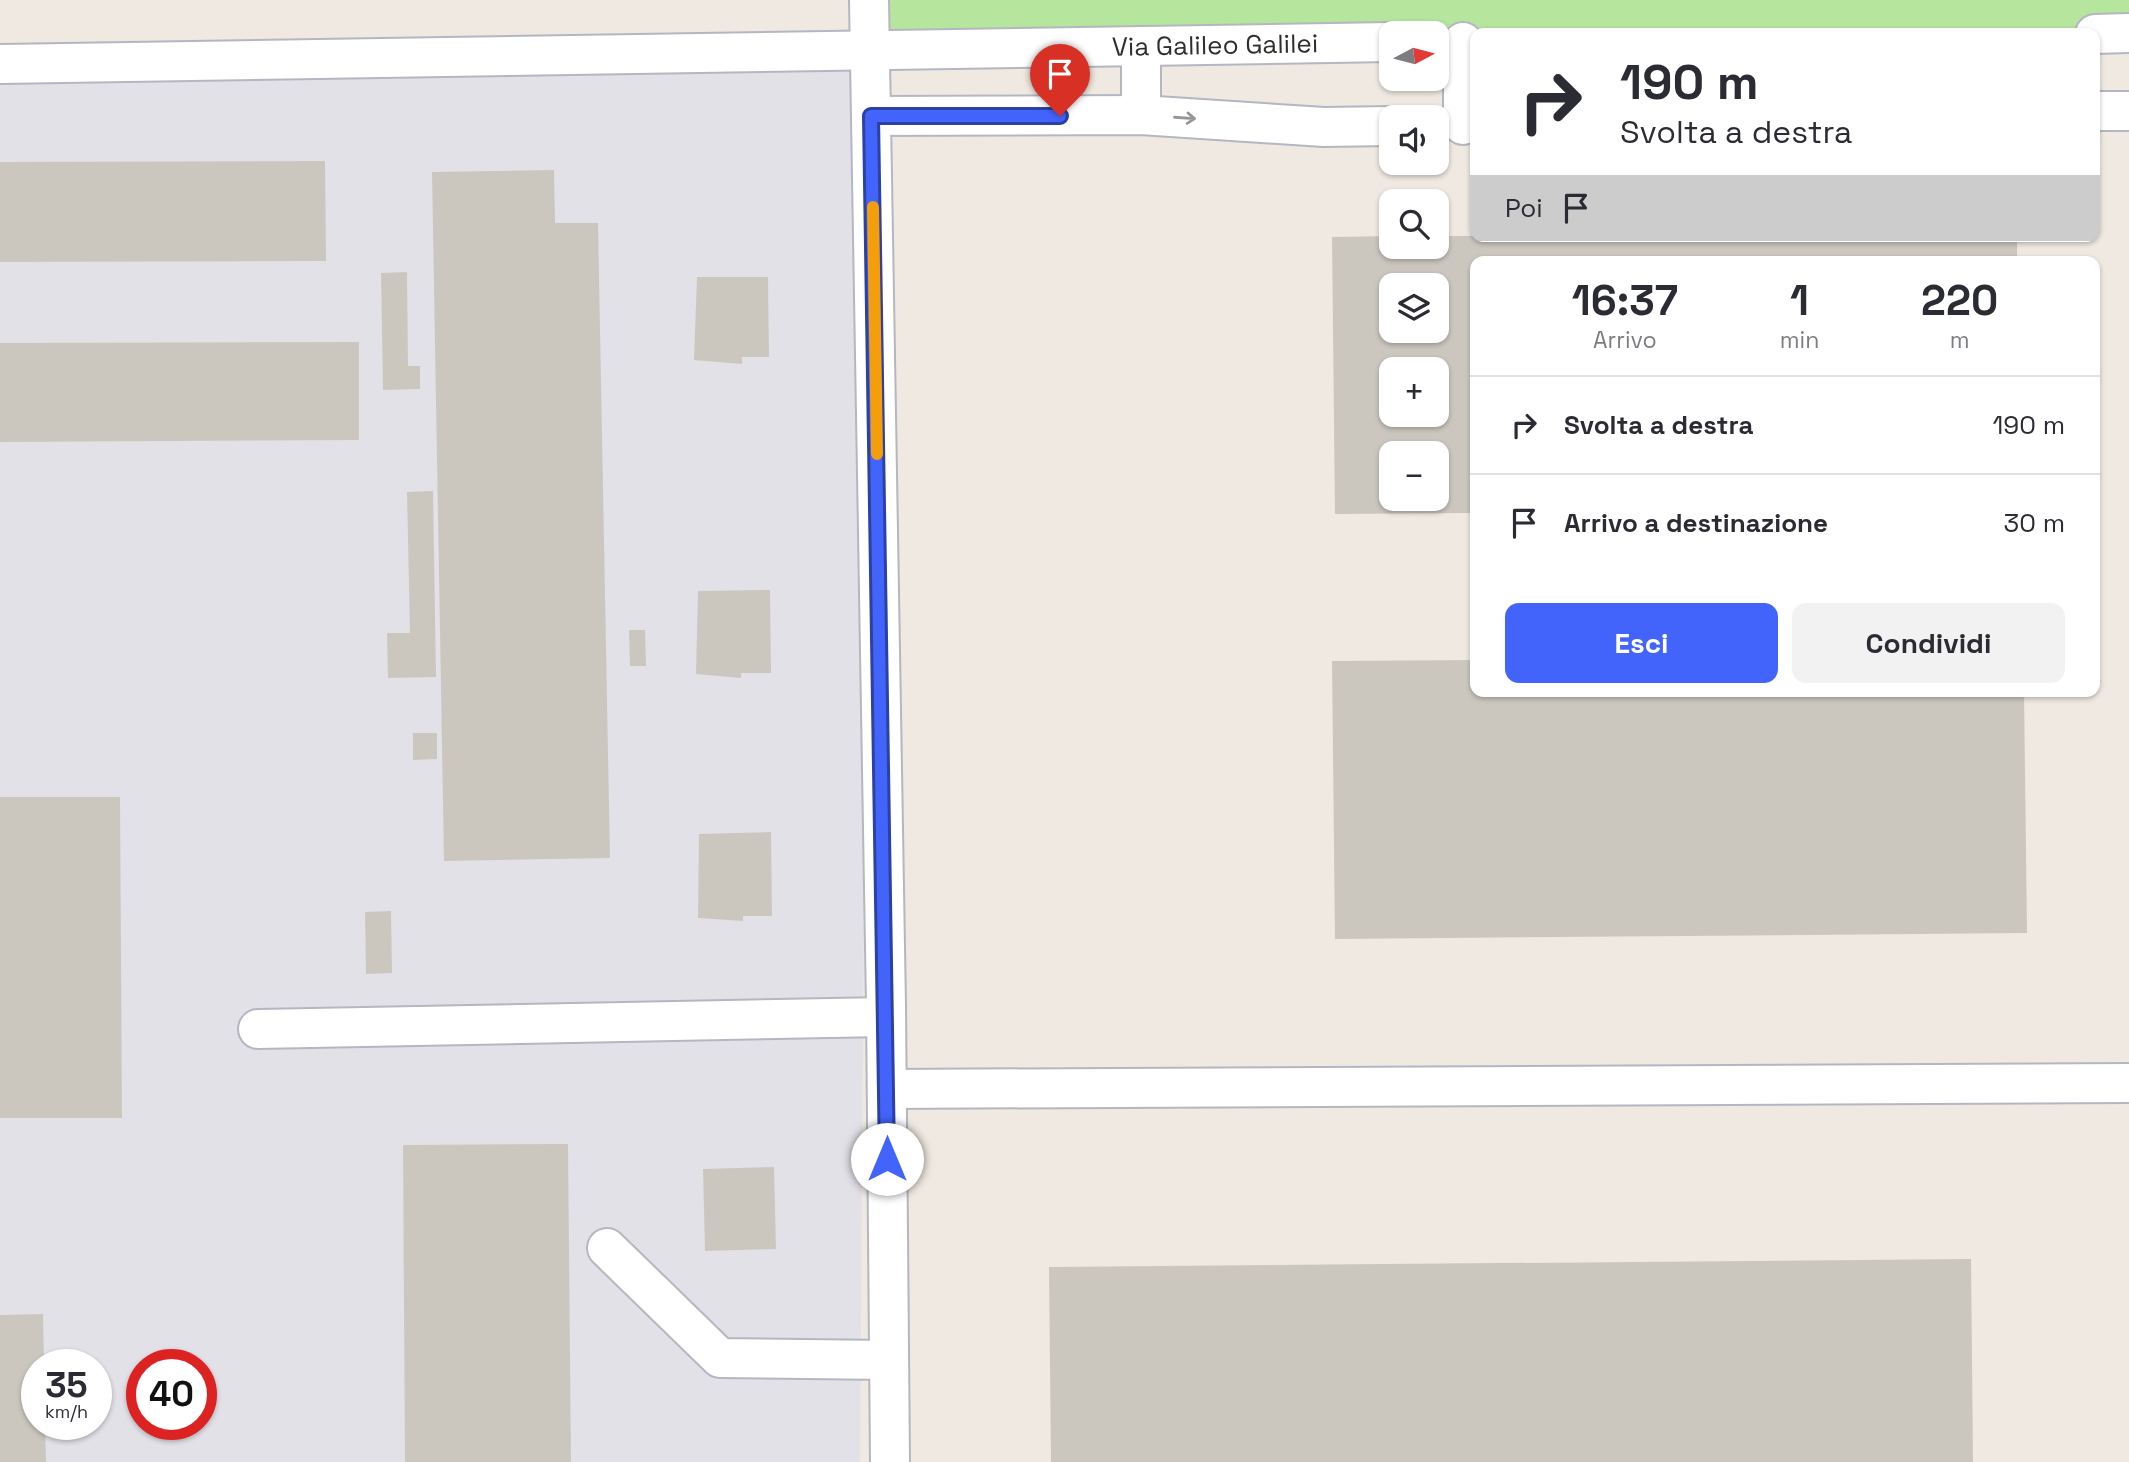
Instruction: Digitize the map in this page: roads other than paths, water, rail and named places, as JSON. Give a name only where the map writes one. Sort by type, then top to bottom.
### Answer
[{"type":"street","points":[[869,0],[886,1017],[890,1462]]},
{"type":"street","points":[[2100,34],[2129,33]]},
{"type":"street","points":[[1458,42],[1458,125]]},
{"type":"street","name":"Via Galileo Galilei","points":[[0,64],[1379,43]]},
{"type":"street","points":[[1141,46],[1141,115]]},
{"type":"street","points":[[2100,111],[2129,111]]},
{"type":"street","points":[[871,116],[1141,115],[1324,127],[1379,126]]},
{"type":"street","points":[[258,1029],[886,1017]]},
{"type":"street","points":[[887,1089],[2129,1083]]},
{"type":"street","points":[[607,1248],[720,1358],[889,1360]]}]
